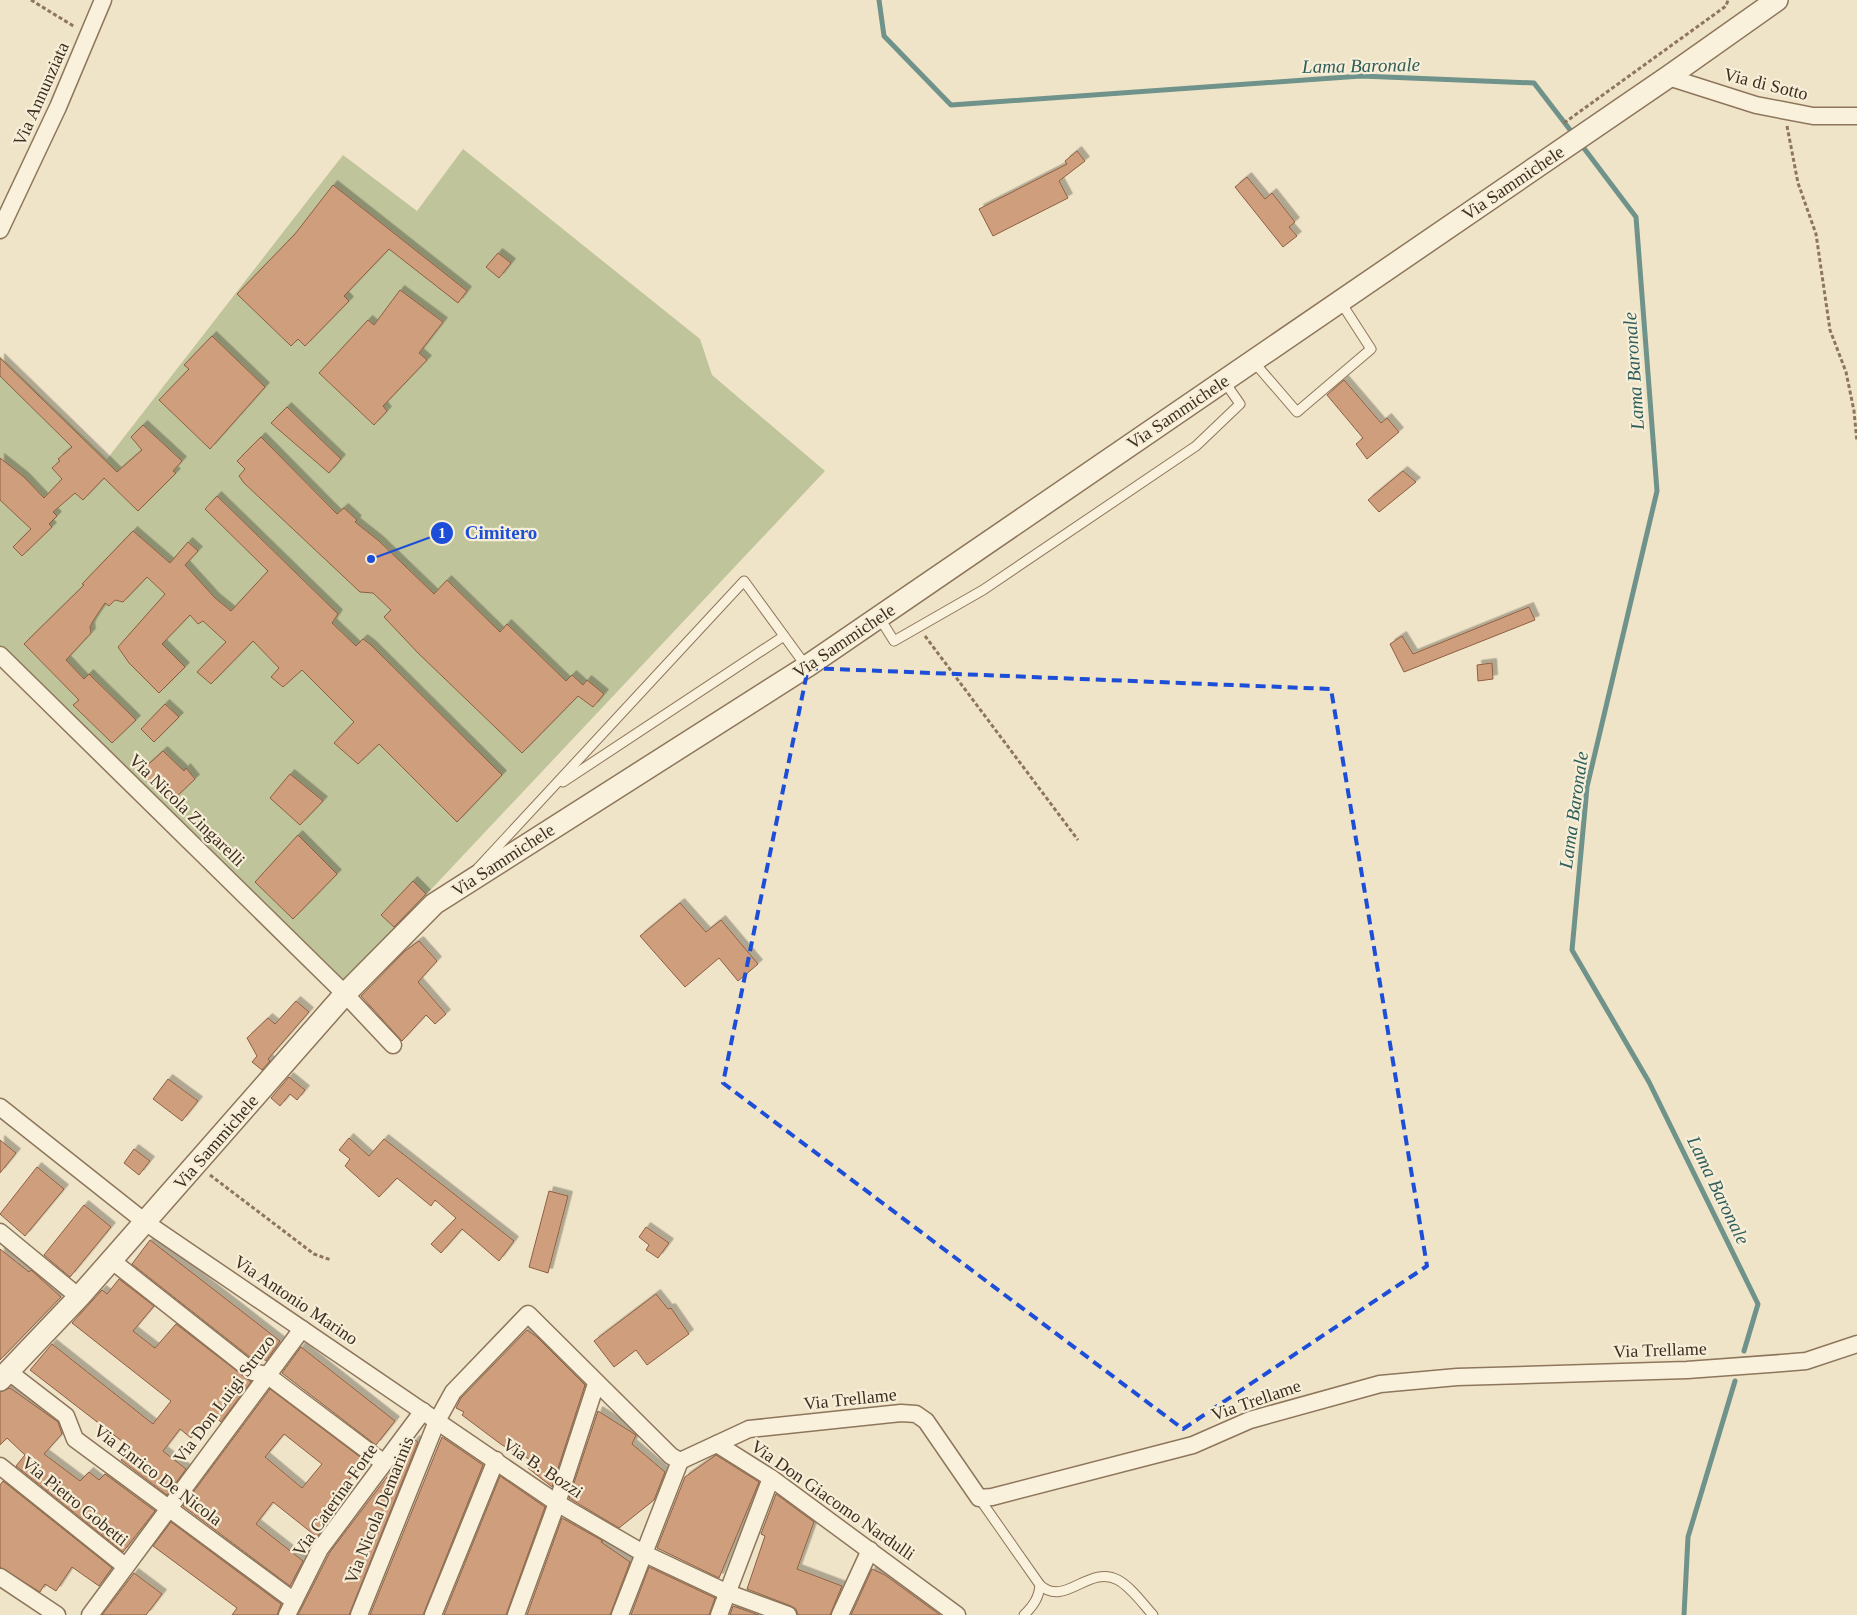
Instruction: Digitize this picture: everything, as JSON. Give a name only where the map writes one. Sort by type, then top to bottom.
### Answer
[{"type":"street","name":"Via Annunziata","points":[[0,230],[58,107],[103,0]]},
{"type":"street","name":"Via Sammichele","points":[[4,1376],[79,1297],[346,994],[434,904],[806,667],[1668,77],[1777,0]]},
{"type":"street","name":"Via di Sotto","points":[[1668,77],[1756,105],[1813,116],[1857,116]]},
{"type":"street","name":"Via Nicola Zingarelli","points":[[0,655],[346,994],[393,1045]]},
{"type":"street","name":"Via Antonio Marino","points":[[0,1107],[145,1222],[430,1416]]},
{"type":"street","points":[[0,1232],[79,1297]]},
{"type":"street","points":[[111,1260],[253,1372],[267,1375],[384,1463]]},
{"type":"street","points":[[430,1416],[528,1314],[596,1384],[671,1456],[680,1461]]},
{"type":"street","name":"Via Don Luigi Struzo","points":[[90,1615],[168,1507],[302,1329]]},
{"type":"street","name":"Via Trellame","points":[[717,1444],[749,1429],[900,1413],[916,1414],[926,1421],[979,1498],[1002,1494],[1193,1445],[1250,1420],[1380,1384],[1456,1377],[1687,1370],[1806,1361],[1857,1344]]},
{"type":"street","name":"Via Enrico De Nicola","points":[[4,1376],[66,1416],[75,1439],[168,1507],[290,1608]]},
{"type":"street","points":[[516,1615],[558,1503],[596,1384]]},
{"type":"street","name":"Via B. Bozzi","points":[[430,1416],[558,1503],[643,1553],[728,1593],[788,1615]]},
{"type":"street","name":"Via Caterina Forte","points":[[290,1608],[320,1549],[384,1463],[430,1416]]},
{"type":"street","name":"Via Nicola Demarinis","points":[[359,1615],[430,1416]]},
{"type":"street","points":[[620,1615],[680,1461],[717,1444]]},
{"type":"street","name":"Via Don Giacomo Nardulli","points":[[717,1444],[771,1478],[957,1615]]},
{"type":"street","points":[[432,1615],[496,1460]]},
{"type":"street","name":"Via Pietro Gobetti","points":[[0,1466],[125,1566]]},
{"type":"street","points":[[719,1615],[771,1478]]},
{"type":"street","points":[[840,1615],[870,1550]]},
{"type":"street","points":[[0,1577],[57,1615]]},
{"type":"lane","points":[[1253,361],[1297,412],[1370,349],[1340,301]]},
{"type":"lane","points":[[879,617],[894,641],[983,590],[1196,446],[1240,404],[1224,381]]},
{"type":"lane","points":[[466,883],[484,861],[744,581],[806,667]]},
{"type":"lane","points":[[551,790],[784,636]]},
{"type":"lane","points":[[979,1498],[1040,1585],[1047,1591],[1068,1590],[1095,1576],[1107,1576],[1119,1580],[1154,1615]]},
{"type":"lane","points":[[1024,1615],[1034,1604],[1040,1592],[1040,1585]]},
{"type":"path","points":[[31,0],[88,35]]},
{"type":"path","points":[[1726,6],[1728,0]]},
{"type":"path","points":[[1784,110],[1798,183],[1816,234],[1830,330],[1846,372],[1854,410],[1857,442]]},
{"type":"path","points":[[918,627],[1078,840]]},
{"type":"path","points":[[196,1164],[314,1254],[330,1260]]},
{"type":"highlighted area","points":[[808,668],[1331,689],[1427,1266],[1183,1429],[723,1083]]},
{"type":"green space","points":[[463,149],[700,339],[712,375],[825,471],[343,983],[0,647],[0,356],[107,459],[343,155],[417,211]]},
{"type":"building","points":[[1077,151],[1085,161],[1059,181],[1068,198],[993,236],[979,209],[1067,164],[1065,161]]},
{"type":"building","points":[[1247,177],[1265,199],[1272,193],[1295,222],[1289,227],[1297,236],[1283,247],[1235,187]]},
{"type":"building","points":[[333,185],[467,291],[458,303],[389,249],[344,296],[349,301],[305,346],[298,339],[291,346],[237,294],[295,234]]},
{"type":"building","points":[[498,253],[511,263],[499,278],[486,267]]},
{"type":"building","points":[[400,290],[443,322],[419,353],[427,360],[383,406],[387,411],[374,425],[319,373],[368,320],[374,325]]},
{"type":"building","points":[[212,336],[265,387],[210,449],[159,400],[189,369],[184,365]]},
{"type":"building","points":[[0,358],[117,472],[142,450],[131,437],[143,425],[182,461],[173,471],[176,473],[138,511],[104,478],[83,500],[75,493],[53,512],[57,516],[49,524],[52,527],[22,556],[13,547],[31,529],[0,500],[0,458],[24,477],[44,498],[62,479],[52,468],[60,461],[58,459],[72,447],[0,376]]},
{"type":"building","points":[[1344,380],[1381,423],[1387,418],[1399,432],[1367,459],[1356,444],[1363,438],[1327,395]]},
{"type":"building","points":[[287,407],[341,459],[329,473],[271,423]]},
{"type":"building","points":[[261,437],[337,514],[344,508],[357,520],[355,522],[379,541],[434,594],[447,580],[500,632],[507,624],[566,681],[572,675],[583,685],[587,680],[604,694],[593,707],[578,696],[522,753],[418,653],[384,617],[391,610],[373,593],[360,592],[244,483],[239,476],[245,469],[237,461]]},
{"type":"building","points":[[1403,471],[1416,482],[1379,512],[1368,500]]},
{"type":"building","points":[[217,496],[338,614],[332,623],[356,646],[363,639],[371,645],[502,775],[457,822],[379,744],[358,764],[334,743],[354,722],[302,670],[283,687],[271,677],[279,668],[253,641],[211,684],[197,672],[226,642],[203,621],[198,624],[190,615],[162,644],[185,667],[159,693],[129,663],[118,647],[165,594],[147,577],[123,602],[115,600],[109,606],[105,603],[90,627],[91,633],[66,660],[84,679],[89,674],[136,720],[112,743],[73,705],[79,700],[24,644],[84,585],[82,584],[133,531],[170,563],[188,542],[198,551],[185,565],[215,598],[231,611],[268,571],[205,509]]},
{"type":"building","points":[[1529,607],[1535,620],[1404,672],[1390,644],[1402,636],[1413,654]]},
{"type":"building","points":[[1492,663],[1493,679],[1478,681],[1477,665]]},
{"type":"building","points":[[165,704],[179,717],[154,742],[141,729]]},
{"type":"building","points":[[163,751],[184,771],[186,768],[195,779],[171,802],[140,772]]},
{"type":"building","points":[[290,774],[323,801],[300,825],[270,798]]},
{"type":"building","points":[[298,835],[337,874],[293,919],[255,882]]},
{"type":"building","points":[[413,881],[426,894],[394,927],[381,915]]},
{"type":"building","points":[[680,903],[706,932],[721,920],[758,964],[738,981],[719,958],[685,987],[640,936]]},
{"type":"building","points":[[419,941],[437,961],[418,982],[446,1014],[435,1024],[426,1015],[402,1041],[361,996],[405,951]]},
{"type":"building","points":[[296,1001],[309,1012],[268,1059],[270,1061],[262,1070],[252,1062],[257,1056],[247,1038],[268,1018],[275,1024]]},
{"type":"building","points":[[289,1077],[305,1090],[297,1100],[290,1094],[280,1106],[271,1098]]},
{"type":"building","points":[[168,1079],[198,1101],[182,1121],[153,1099]]},
{"type":"building","points":[[349,1138],[369,1156],[384,1139],[514,1241],[499,1261],[462,1229],[441,1253],[431,1244],[456,1218],[435,1200],[431,1206],[397,1178],[379,1197],[345,1166],[350,1159],[339,1150]]},
{"type":"building","points":[[0,1140],[16,1153],[0,1173]]},
{"type":"building","points":[[134,1149],[150,1161],[139,1175],[124,1163]]},
{"type":"building","points":[[37,1167],[64,1189],[25,1236],[0,1214]]},
{"type":"building","points":[[549,1191],[568,1196],[548,1273],[529,1267]]},
{"type":"building","points":[[84,1205],[111,1227],[70,1277],[44,1255]]},
{"type":"building","points":[[646,1227],[669,1243],[658,1258],[646,1250],[649,1245],[639,1237]]},
{"type":"building","points":[[150,1240],[280,1341],[266,1361],[259,1355],[255,1361],[132,1264]]},
{"type":"building","points":[[0,1249],[29,1272],[31,1270],[61,1297],[0,1360]]},
{"type":"building","points":[[119,1279],[154,1306],[133,1331],[155,1348],[176,1324],[251,1382],[221,1422],[214,1416],[210,1420],[207,1417],[191,1438],[180,1429],[163,1451],[186,1469],[167,1495],[121,1460],[132,1449],[30,1370],[52,1344],[153,1424],[171,1401],[72,1323],[102,1290],[107,1294]]},
{"type":"building","points":[[656,1294],[668,1309],[671,1308],[689,1334],[647,1365],[636,1350],[614,1367],[594,1341]]},
{"type":"building","points":[[527,1330],[537,1337],[585,1385],[552,1487],[528,1468],[531,1460],[502,1445],[462,1415],[464,1412],[456,1408],[461,1398]]},
{"type":"building","points":[[301,1347],[395,1421],[376,1445],[282,1373]]},
{"type":"building","points":[[10,1388],[58,1422],[62,1434],[44,1454],[80,1481],[89,1472],[99,1480],[105,1474],[155,1511],[123,1552],[16,1466],[25,1455],[7,1438],[0,1445],[0,1392]]},
{"type":"building","points":[[270,1389],[364,1460],[321,1515],[328,1521],[317,1537],[273,1502],[256,1524],[303,1561],[290,1586],[183,1506]],"holes":[[[284,1434],[322,1464],[302,1488],[265,1457]]]},
{"type":"building","points":[[598,1411],[636,1435],[632,1444],[665,1472],[654,1500],[619,1528],[569,1498]]},
{"type":"building","points":[[442,1437],[483,1465],[423,1615],[370,1615]]},
{"type":"building","points":[[415,1440],[418,1442],[349,1615],[298,1615],[330,1552]]},
{"type":"building","points":[[716,1455],[759,1482],[719,1578],[657,1548],[685,1477]]},
{"type":"building","points":[[500,1476],[545,1507],[506,1615],[444,1615]]},
{"type":"building","points":[[3,1481],[112,1568],[99,1586],[72,1567],[56,1591],[45,1584],[40,1592],[0,1567],[0,1485]]},
{"type":"building","points":[[776,1494],[814,1522],[797,1569],[842,1586],[830,1615],[798,1615],[796,1609],[791,1606],[747,1589],[765,1536],[761,1534]]},
{"type":"building","points":[[562,1518],[603,1541],[601,1542],[630,1562],[610,1615],[527,1615]]},
{"type":"building","points":[[171,1522],[281,1604],[277,1615],[232,1615],[237,1608],[153,1546]]},
{"type":"building","points":[[649,1567],[715,1598],[709,1615],[631,1615]]},
{"type":"building","points":[[872,1569],[885,1575],[940,1615],[851,1615]]},
{"type":"building","points":[[134,1573],[162,1594],[146,1615],[102,1615]]},
{"type":"building","points":[[733,1606],[759,1615],[730,1615]]},
{"type":"waterway","name":"Lama Baronale","points":[[879,0],[884,36],[951,105],[1361,76],[1534,83],[1574,135]]},
{"type":"waterway","name":"Lama Baronale","points":[[1580,143],[1636,217],[1657,491],[1587,787],[1572,950],[1649,1082],[1758,1304],[1744,1351]]},
{"type":"waterway","name":"Lama Baronale","points":[[1684,1615],[1688,1537],[1735,1381]]},
{"type":"place","name":"Cimitero","points":[[371,559]]}]
